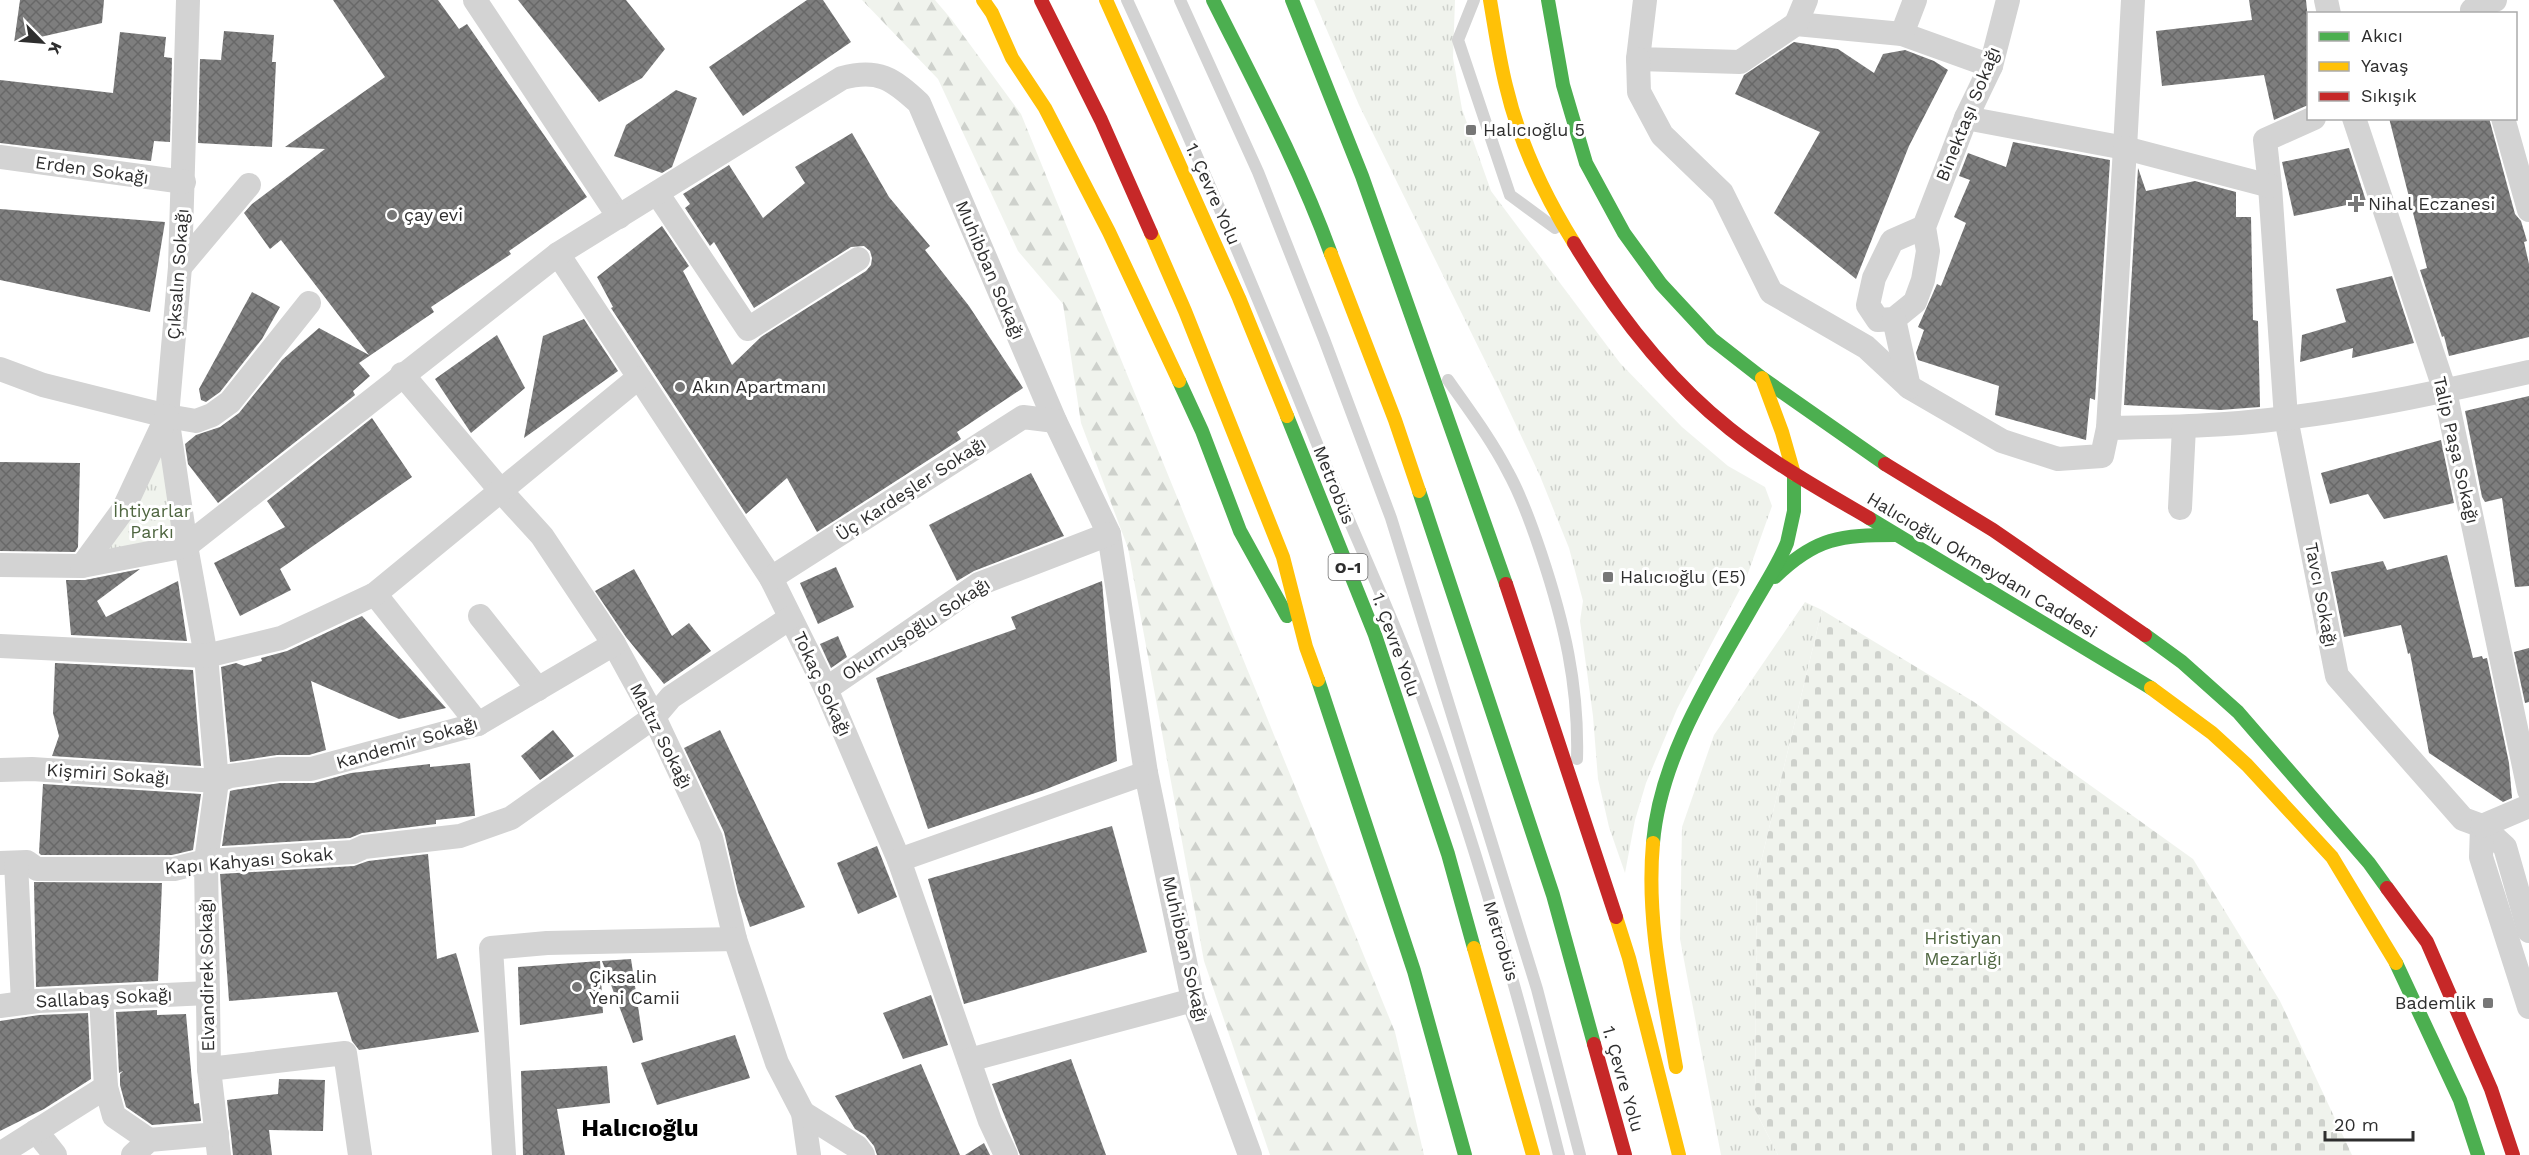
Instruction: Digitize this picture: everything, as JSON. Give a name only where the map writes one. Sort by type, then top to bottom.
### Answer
[{"type":"main road","points":[[983,0],[992,13],[1012,58]]},
{"type":"main road","points":[[1041,0],[1101,120],[1190,322],[1283,557],[1306,647],[1339,739],[1414,971],[1465,1155]]},
{"type":"main road","name":"1. Çevre Yolu","points":[[1106,0],[1239,298],[1375,636],[1454,871],[1533,1155]]},
{"type":"main road","name":"1. Çevre Yolu","points":[[1213,0],[1284,141],[1317,216],[1398,431],[1553,896],[1625,1155]]},
{"type":"main road","points":[[1292,0],[1362,176],[1486,524],[1576,790],[1629,958],[1679,1155]]},
{"type":"main road","name":"Halıcıoğlu Okmeydanı Caddesi","points":[[1490,0],[1509,98],[1537,171],[1572,240],[1598,282],[1646,346],[1711,412],[1750,444],[1794,474],[2078,642],[2161,694],[2212,733],[2281,800],[2332,857],[2398,966],[2437,1046],[2460,1100],[2478,1155]]},
{"type":"main road","name":"Halıcıoğlu Okmeydanı Caddesi","points":[[1548,0],[1563,85],[1586,163],[1624,232],[1661,284],[1712,339],[1762,378],[1890,467],[1993,530],[2109,608],[2182,662],[2238,712],[2369,863],[2427,942],[2491,1089],[2513,1155]]},
{"type":"main road","points":[[985,28],[1012,58],[1045,108],[1109,232],[1202,431],[1240,531],[1274,596],[1306,647]]},
{"type":"main road","points":[[1678,1085],[1669,1022],[1655,958],[1650,916],[1651,854],[1660,803],[1670,772],[1705,694],[1780,558],[1791,532],[1796,497],[1794,474],[1782,432],[1762,378]]},
{"type":"main road","points":[[1758,596],[1787,564],[1813,544],[1860,535],[1896,535]]},
{"type":"main road","points":[[1682,1108],[1687,1155]]},
{"type":"street","name":"Çıksalın Sokağı","points":[[186,546],[167,417],[180,267],[188,0]]},
{"type":"street","points":[[475,0],[619,217]]},
{"type":"street","points":[[1645,0],[1638,59],[1639,92],[1662,135],[1722,194],[1771,292],[1866,347],[1909,387],[2002,441],[2058,459],[2102,456],[2108,428],[2133,0]]},
{"type":"street","points":[[1638,59],[1740,62],[1796,24],[1806,0]]},
{"type":"street","points":[[1902,34],[1915,0]]},
{"type":"street","name":"Binektaşı Sokağı","points":[[1894,319],[1915,302],[1923,280],[1928,251],[1924,227],[1966,118],[1991,66],[2008,0]]},
{"type":"street","points":[[2472,8],[2495,0]]},
{"type":"street","points":[[1796,24],[1902,34],[1991,66]]},
{"type":"street","name":"Muhibban Sokağı","points":[[186,546],[402,374],[558,254],[842,78],[860,73],[872,74],[898,84],[919,103],[1055,421],[1109,534],[1146,773],[1193,1000],[1250,1155]]},
{"type":"street","points":[[1966,118],[2125,148],[2270,186]]},
{"type":"street","name":"Tavcı Sokağı","points":[[2310,120],[2265,140],[2286,418],[2337,676],[2463,819],[2482,826],[2505,847],[2529,931]]},
{"type":"street","name":"Talip Paşa Sokağı","points":[[2355,120],[2445,391],[2529,790]]},
{"type":"street","points":[[2504,120],[2529,210]]},
{"type":"street","name":"Erden Sokağı","points":[[0,157],[184,182]]},
{"type":"street","points":[[180,267],[249,185]]},
{"type":"street","points":[[657,193],[748,329],[858,259]]},
{"type":"street","points":[[1909,387],[1894,319],[1878,320],[1868,305],[1874,278],[1892,241],[1924,227]]},
{"type":"street","name":"Tokaç Sokağı","points":[[558,254],[771,578],[826,689],[899,860],[990,1121],[1006,1155]]},
{"type":"street","points":[[0,369],[43,385],[167,417],[196,421],[212,415],[230,402],[309,303]]},
{"type":"street","points":[[2108,428],[2184,427],[2286,418],[2445,391],[2529,372]]},
{"type":"street","name":"Maltız Sokağı","points":[[402,374],[542,536],[614,644],[654,717],[711,838],[735,939],[777,1063],[803,1113],[809,1155]]},
{"type":"street","points":[[0,646],[206,656],[281,638],[375,594],[638,378]]},
{"type":"street","points":[[82,566],[123,510],[167,417]]},
{"type":"street","name":"Üç Kardeşler Sokağı","points":[[771,578],[1023,417],[1055,421]]},
{"type":"street","points":[[2180,508],[2184,427]]},
{"type":"street","name":"Okumuşoğlu Sokağı","points":[[826,689],[979,584],[1109,534]]},
{"type":"street","points":[[0,565],[82,566],[186,546]]},
{"type":"street","name":"Elvandirek Sokağı","points":[[186,546],[206,656],[217,781],[206,861],[208,1069],[218,1145]]},
{"type":"street","points":[[375,594],[478,724]]},
{"type":"street","points":[[480,616],[538,689]]},
{"type":"street","name":"Kapı Kahyası Sokak","points":[[8,863],[27,862],[37,869],[174,869],[206,861],[353,852],[364,847],[460,836],[511,818],[654,717],[671,697],[790,618]]},
{"type":"street","name":"Kandemir Sokağı","points":[[217,781],[230,776],[279,769],[311,770],[478,724],[614,644]]},
{"type":"street","name":"Kişmiri Sokağı","points":[[0,770],[32,769],[217,781]]},
{"type":"street","points":[[899,860],[1146,773]]},
{"type":"street","points":[[2529,806],[2482,826],[2481,857],[2529,1007]]},
{"type":"street","points":[[8,863],[12,1005]]},
{"type":"street","points":[[504,1155],[491,948],[547,943],[735,939]]},
{"type":"street","name":"Sallabaş Sokağı","points":[[12,1005],[208,993]]},
{"type":"street","points":[[101,998],[106,1087],[114,1116],[141,1148],[218,1145]]},
{"type":"street","points":[[969,1060],[1193,1000]]},
{"type":"street","points":[[208,1069],[345,1053],[360,1155]]},
{"type":"street","points":[[0,1154],[106,1087]]},
{"type":"street","points":[[803,1113],[857,1147],[863,1155]]},
{"type":"street","points":[[36,1131],[54,1155]]},
{"type":"lane","name":"Metrobüs","points":[[1127,0],[1232,234],[1352,530],[1420,689],[1471,840],[1520,1004],[1559,1155]]},
{"type":"lane","name":"Metrobüs","points":[[1180,0],[1257,172],[1324,339],[1391,518],[1537,989],[1580,1155]]},
{"type":"lane","points":[[1474,0],[1458,40],[1510,195],[1572,240]]},
{"type":"lane","points":[[1427,360],[1443,374],[1486,433],[1510,474],[1538,544],[1567,638],[1578,728],[1576,790]]},
{"type":"green space","points":[[862,0],[935,0],[1021,114],[1395,1032],[1424,1155],[1270,1155],[1204,961],[1128,548],[1081,423],[1063,304],[1018,251],[938,79]]},
{"type":"green space","points":[[1314,0],[1455,0],[1453,58],[1462,109],[1491,191],[1620,363],[1682,427],[1728,466],[1765,487],[1772,506],[1747,576],[1677,709],[1646,783],[1635,820],[1625,873],[1609,827],[1598,779],[1593,716],[1580,621],[1583,601],[1569,548],[1540,476],[1359,105]]},
{"type":"green space","name":"İhtiyarlar Parkı","points":[[167,416],[186,546],[82,566]]},
{"type":"green space","points":[[1805,602],[1822,610],[1757,878],[1755,1110],[1778,1155],[1721,1155],[1680,939],[1682,827],[1714,735]]},
{"type":"green space","name":"Hristiyan Mezarlığı","points":[[1822,610],[1974,702],[2193,859],[2280,1001],[2352,1155],[1778,1155],[1755,1110],[1757,878]]},
{"type":"building","points":[[20,0],[104,0],[102,23],[14,43]]},
{"type":"building","points":[[333,0],[438,0],[459,29],[467,24],[587,197],[509,251],[511,254],[431,307],[434,312],[359,363],[370,376],[353,391],[355,395],[218,503],[188,464],[185,444],[196,435],[220,427],[239,413],[282,360],[319,328],[369,355],[281,240],[270,249],[244,213],[252,204],[325,149],[285,147],[385,77]]},
{"type":"building","points":[[518,0],[626,0],[665,49],[642,78],[599,102]]},
{"type":"building","points":[[807,0],[823,0],[851,42],[743,116],[709,67]]},
{"type":"building","points":[[2249,0],[2306,0],[2307,105],[2274,120],[2264,75],[2162,86],[2156,31],[2252,20]]},
{"type":"building","points":[[224,31],[274,35],[272,62],[276,62],[272,147],[198,143],[200,59],[221,60]]},
{"type":"building","points":[[120,32],[166,37],[164,57],[172,58],[170,142],[154,141],[151,161],[0,143],[0,80],[113,93]]},
{"type":"building","points":[[1794,42],[1838,49],[1874,73],[1883,54],[1905,50],[1934,61],[1948,70],[1909,146],[1856,279],[1774,213],[1820,132],[1735,94],[1744,75]]},
{"type":"building","points":[[676,90],[697,98],[672,167],[662,173],[614,156],[626,125]]},
{"type":"building","points":[[2390,120],[2490,120],[2515,214],[2521,221],[2527,241],[2524,242],[2529,264],[2529,337],[2449,356],[2420,270],[2427,268]]},
{"type":"building","points":[[852,133],[889,197],[930,246],[925,250],[969,306],[1023,388],[957,432],[961,439],[817,532],[787,478],[746,514],[611,308],[613,307],[597,277],[662,226],[689,266],[683,271],[732,365],[761,337],[866,271],[871,265],[870,251],[864,246],[851,247],[754,308],[714,242],[710,246],[685,208],[690,204],[683,194],[729,165],[763,218],[805,183],[795,167]]},
{"type":"building","points":[[2013,142],[2110,160],[2095,400],[2090,398],[2086,440],[1995,415],[1999,386],[1918,360],[1916,353],[1924,330],[1918,327],[1937,284],[1941,286],[1966,223],[1954,217],[1970,180],[1959,176],[1968,153],[2006,167]]},
{"type":"building","points":[[2349,148],[2366,201],[2294,216],[2282,162]]},
{"type":"building","points":[[2138,168],[2146,191],[2195,181],[2236,192],[2236,217],[2251,217],[2253,320],[2258,321],[2260,407],[2220,410],[2124,405]]},
{"type":"building","points":[[0,209],[165,222],[150,312],[0,280]]},
{"type":"building","points":[[2392,276],[2414,343],[2352,358],[2353,348],[2300,362],[2302,335],[2346,322],[2336,289]]},
{"type":"building","points":[[252,292],[280,307],[262,339],[220,392],[206,402],[201,400],[199,389]]},
{"type":"building","points":[[584,319],[618,371],[524,438],[543,336]]},
{"type":"building","points":[[497,335],[525,388],[471,433],[435,379]]},
{"type":"building","points":[[2529,396],[2529,586],[2515,587],[2502,498],[2485,502],[2482,497],[2465,411]]},
{"type":"building","points":[[372,418],[412,477],[280,569],[291,590],[240,616],[214,563],[285,527],[267,501]]},
{"type":"building","points":[[2441,440],[2454,503],[2384,519],[2368,494],[2330,504],[2321,473]]},
{"type":"building","points":[[0,462],[80,463],[78,547],[75,552],[0,551]]},
{"type":"building","points":[[1031,473],[1064,536],[974,571],[957,581],[929,525]]},
{"type":"building","points":[[2447,555],[2473,658],[2482,656],[2483,659],[2487,658],[2509,763],[2512,798],[2503,802],[2429,753],[2410,653],[2408,654],[2401,625],[2344,637],[2331,572],[2383,561],[2387,570]]},
{"type":"building","points":[[836,567],[854,607],[818,624],[800,583]]},
{"type":"building","points":[[140,569],[97,601],[106,617],[178,581],[187,641],[71,635],[66,580],[85,580]]},
{"type":"building","points":[[634,569],[672,636],[689,623],[711,651],[664,684],[626,637],[595,591]]},
{"type":"building","points":[[1102,581],[1117,761],[1044,790],[928,829],[876,678],[1016,629],[1011,617]]},
{"type":"building","points":[[362,616],[446,708],[399,719],[311,681],[326,750],[309,755],[277,755],[230,762],[221,667],[236,663],[244,666],[262,661],[261,658],[287,651]]},
{"type":"building","points":[[838,636],[847,657],[831,668],[820,644]]},
{"type":"building","points":[[2529,648],[2529,702],[2525,703],[2514,652]]},
{"type":"building","points":[[55,663],[193,670],[201,766],[52,756],[59,736],[53,713]]},
{"type":"building","points":[[553,730],[574,756],[540,780],[521,756]]},
{"type":"building","points":[[720,730],[805,907],[750,927],[738,892],[724,832],[684,748]]},
{"type":"building","points":[[470,763],[475,816],[436,820],[436,824],[362,833],[350,838],[222,846],[230,791],[280,783],[314,783],[351,773],[430,764],[430,767]]},
{"type":"building","points":[[43,784],[201,794],[193,850],[172,855],[41,855],[39,853]]},
{"type":"building","points":[[1112,826],[1147,952],[964,1004],[928,879]]},
{"type":"building","points":[[877,846],[897,897],[858,914],[837,863]]},
{"type":"building","points":[[428,854],[437,959],[456,953],[479,1032],[359,1050],[352,1041],[337,992],[229,1001],[220,874],[354,866],[368,861]]},
{"type":"building","points":[[34,882],[162,883],[158,981],[36,987]]},
{"type":"building","points":[[631,959],[643,1040],[633,1043],[602,961]]},
{"type":"building","name":"Çiksalin Yeni Camii","points":[[600,961],[603,1013],[520,1025],[518,967]]},
{"type":"building","points":[[931,995],[948,1045],[903,1059],[883,1013]]},
{"type":"building","points":[[157,1010],[157,1015],[186,1014],[194,1104],[199,1103],[201,1121],[152,1125],[126,1107],[120,1085],[120,1074],[123,1071],[119,1073],[116,1012]]},
{"type":"building","points":[[88,1013],[91,1079],[44,1109],[0,1131],[0,1021],[39,1015]]},
{"type":"building","points":[[735,1035],[750,1078],[657,1105],[641,1063]]},
{"type":"building","points":[[1071,1059],[1106,1155],[1020,1155],[992,1084]]},
{"type":"building","points":[[921,1064],[960,1155],[877,1155],[874,1146],[865,1135],[855,1129],[835,1096]]},
{"type":"building","points":[[607,1066],[610,1103],[557,1109],[565,1155],[523,1155],[521,1071]]},
{"type":"building","points":[[279,1079],[325,1080],[323,1131],[269,1130],[272,1155],[233,1155],[227,1100],[278,1094]]},
{"type":"building","points":[[984,1143],[990,1155],[965,1155]]},
{"type":"traffic: fast","points":[[1213,0],[1291,157],[1331,254]]},
{"type":"traffic: fast","points":[[1292,0],[1362,176],[1506,584]]},
{"type":"traffic: fast","points":[[1548,0],[1563,85],[1586,163],[1624,233],[1661,284],[1712,339],[1762,378],[1885,464]]},
{"type":"traffic: fast","points":[[1179,381],[1202,431],[1240,531],[1287,616]]},
{"type":"traffic: fast","points":[[1287,416],[1375,635],[1448,854],[1474,948]]},
{"type":"traffic: fast","points":[[1653,843],[1666,780],[1690,720],[1787,543],[1794,511],[1794,474]]},
{"type":"traffic: fast","points":[[1419,491],[1553,895],[1594,1044]]},
{"type":"traffic: fast","points":[[1869,518],[2151,688]]},
{"type":"traffic: fast","points":[[1775,577],[1803,554],[1830,541],[1860,536],[1896,535]]},
{"type":"traffic: fast","points":[[2145,635],[2182,662],[2238,712],[2369,863],[2387,888]]},
{"type":"traffic: fast","points":[[1318,680],[1414,971],[1465,1155]]},
{"type":"traffic: fast","points":[[2396,963],[2460,1100],[2478,1155]]},
{"type":"traffic: slow","points":[[983,0],[992,13],[1012,58],[1045,108],[1109,232],[1179,381]]},
{"type":"traffic: slow","points":[[1106,0],[1239,298],[1287,416]]},
{"type":"traffic: slow","points":[[1490,0],[1511,107],[1525,147],[1543,187],[1574,243]]},
{"type":"traffic: slow","points":[[1151,233],[1185,311],[1283,557],[1306,647],[1318,680]]},
{"type":"traffic: slow","points":[[1331,254],[1395,420],[1419,491]]},
{"type":"traffic: slow","points":[[1762,378],[1782,432],[1794,474]]},
{"type":"traffic: slow","points":[[2151,688],[2212,733],[2247,765],[2332,857],[2396,963]]},
{"type":"traffic: slow","points":[[1653,843],[1651,871],[1654,927],[1676,1067]]},
{"type":"traffic: slow","points":[[1616,917],[1629,958],[1679,1155]]},
{"type":"traffic: slow","points":[[1474,948],[1533,1155]]},
{"type":"traffic: jam","points":[[1041,0],[1101,120],[1151,233]]},
{"type":"traffic: jam","points":[[1574,243],[1607,294],[1644,343],[1707,409],[1763,453],[1869,518]]},
{"type":"traffic: jam","points":[[1885,464],[1993,530],[2145,635]]},
{"type":"traffic: jam","points":[[1506,584],[1616,917]]},
{"type":"traffic: jam","points":[[2387,888],[2427,942],[2491,1089],[2513,1155]]},
{"type":"traffic: jam","points":[[1594,1044],[1625,1155]]},
{"type":"place","name":"Halıcıoğlu 5","points":[[1471,130]]},
{"type":"place","name":"Nihal Eczanesi","points":[[2356,204]]},
{"type":"place","name":"çay evi","points":[[392,215]]},
{"type":"place","name":"Akın Apartmanı","points":[[680,387]]},
{"type":"place","name":"Halıcıoğlu (E5)","points":[[1608,577]]},
{"type":"place","name":"Çiksalin Yeni Camii","points":[[577,987]]},
{"type":"place","name":"Bademlik","points":[[2488,1003]]},
{"type":"district","name":"Halıcıoğlu","points":[[640,1128]]}]
